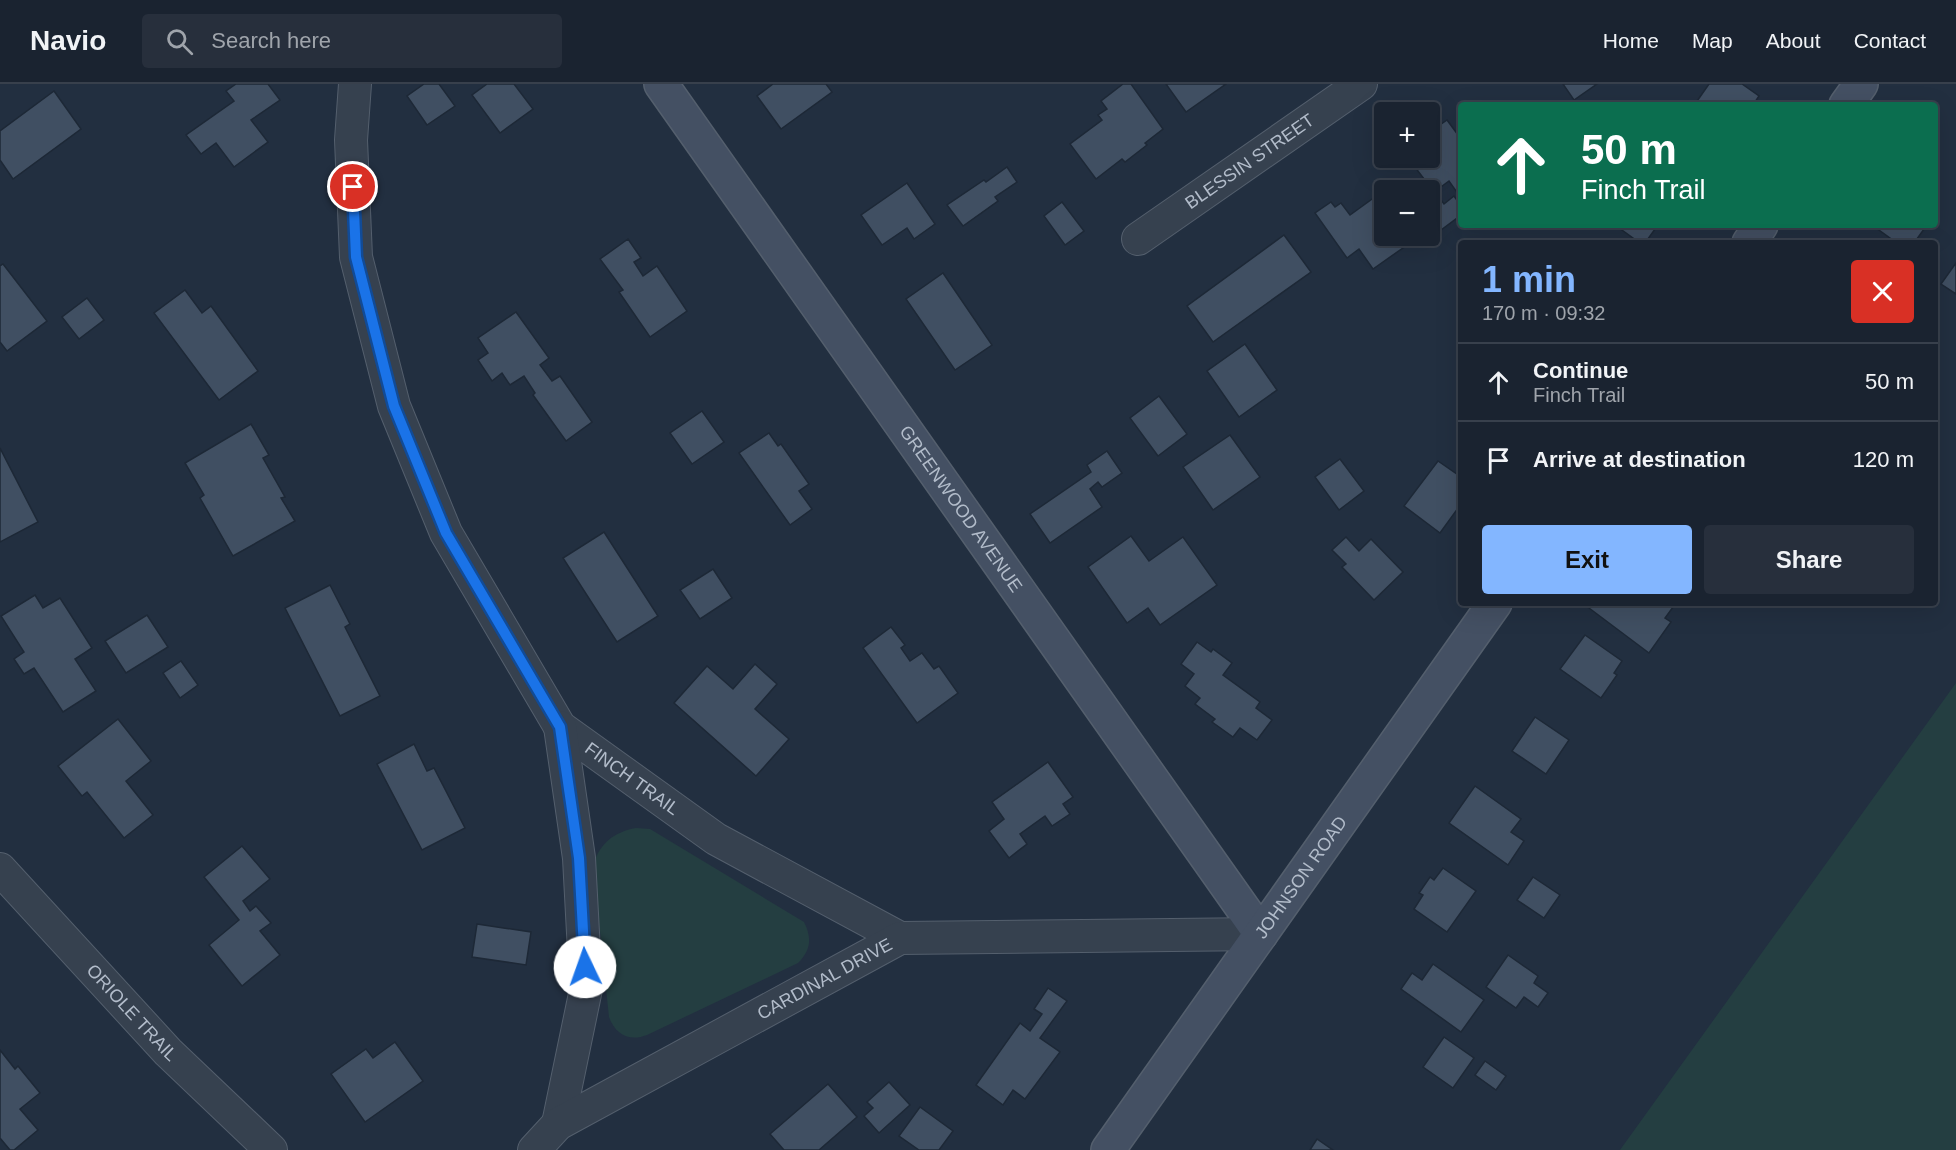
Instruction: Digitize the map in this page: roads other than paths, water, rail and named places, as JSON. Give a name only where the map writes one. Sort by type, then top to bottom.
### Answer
[{"type":"street","name":"FINCH TRAIL","points":[[355,84],[351,140],[356,257],[394,406],[446,533],[560,727],[716,839],[900,938]]},
{"type":"street","name":"GREENWOOD AVENUE","points":[[661,84],[1261,934]]},
{"type":"street","name":"BLESSIN STREET","points":[[1138,239],[1361,84]]},
{"type":"street","points":[[1848,102],[1861,84]]},
{"type":"street","name":"JOHNSON ROAD","points":[[1108,1150],[1493,606]]},
{"type":"street","points":[[558,1124],[586,989],[579,858],[560,727]]},
{"type":"street","name":"ORIOLE TRAIL","points":[[0,869],[168,1052],[271,1150]]},
{"type":"street","name":"CARDINAL DRIVE","points":[[534,1150],[558,1124],[900,938],[1261,934]]}]
